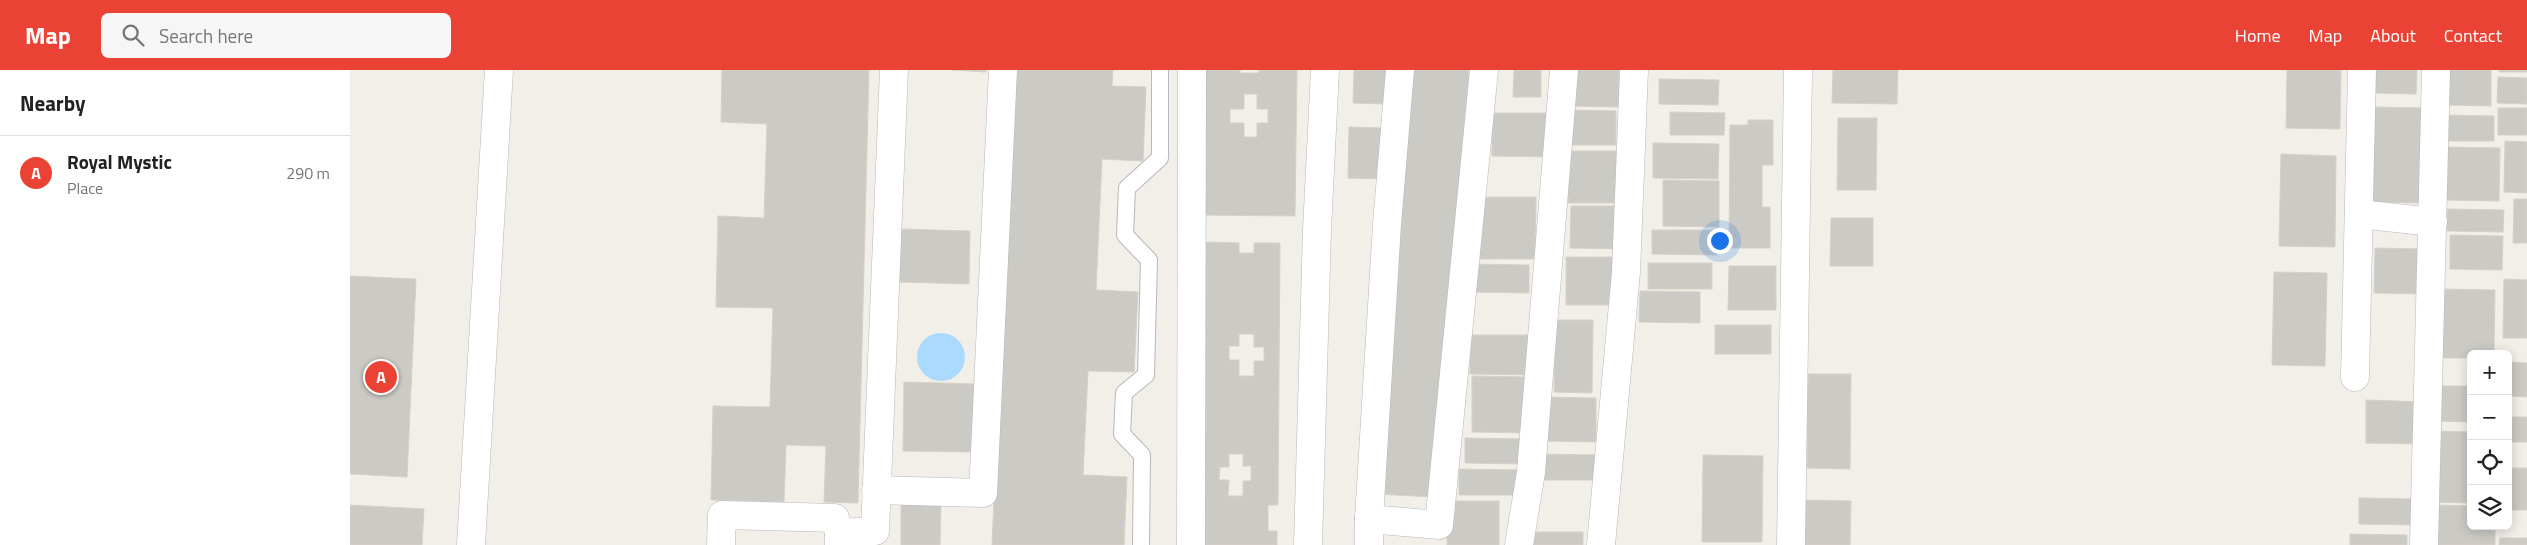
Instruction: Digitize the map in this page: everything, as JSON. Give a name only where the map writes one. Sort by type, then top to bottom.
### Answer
[{"type":"street","points":[[471,545],[500,70]]},
{"type":"street","points":[[721,545],[722,515],[835,518],[839,539],[875,531],[894,70]]},
{"type":"street","points":[[876,490],[984,493],[1002,70]]},
{"type":"street","points":[[1191,545],[1192,70]]},
{"type":"street","points":[[1308,545],[1317,230],[1326,70]]},
{"type":"street","points":[[1400,70],[1387,224],[1369,532],[1440,525],[1484,70]]},
{"type":"street","points":[[1520,545],[1531,472],[1564,70]]},
{"type":"street","points":[[1601,545],[1626,272],[1634,70]]},
{"type":"street","points":[[1791,545],[1798,70]]},
{"type":"street","points":[[2355,377],[2362,70]]},
{"type":"street","points":[[2424,545],[2436,70]]},
{"type":"street","points":[[2359,214],[2432,222]]},
{"type":"lane","points":[[1141,545],[1142,455],[1122,434],[1124,393],[1146,375],[1150,260],[1125,235],[1125,225],[1127,188],[1160,158],[1160,70]]},
{"type":"water","points":[[941,333],[950,335],[958,340],[963,348],[965,357],[963,366],[958,374],[950,379],[941,381],[932,379],[924,374],[919,366],[917,357],[919,348],[924,340],[932,335]]},
{"type":"building","points":[[722,70],[869,70],[858,503],[824,502],[826,446],[786,445],[784,502],[711,500],[713,406],[770,407],[773,308],[716,307],[718,216],[764,218],[767,124],[721,122]]},
{"type":"building","points":[[952,70],[986,70],[986,72]]},
{"type":"building","points":[[1013,70],[1113,70],[1112,86],[1146,87],[1143,161],[1102,159],[1096,290],[1138,292],[1134,372],[1088,371],[1083,475],[1127,477],[1124,545],[992,545]]},
{"type":"building","points":[[1200,70],[1240,70],[1240,73],[1259,73],[1259,70],[1297,70],[1295,216],[1198,215]],"holes":[[[1244,94],[1257,94],[1257,109],[1268,109],[1268,123],[1257,123],[1257,137],[1244,137],[1244,123],[1230,123],[1230,109],[1244,109]]]},
{"type":"building","points":[[1354,70],[1386,70],[1386,104],[1353,103]]},
{"type":"building","points":[[1405,70],[1469,70],[1434,497],[1375,494]]},
{"type":"building","points":[[1514,70],[1541,70],[1541,97],[1513,97]]},
{"type":"building","points":[[1569,70],[1619,70],[1619,107],[1569,106]]},
{"type":"building","points":[[1833,70],[1898,70],[1897,104],[1832,103]]},
{"type":"building","points":[[2287,70],[2341,70],[2340,129],[2286,128]]},
{"type":"building","points":[[2374,70],[2417,70],[2416,94],[2374,93]]},
{"type":"building","points":[[2443,70],[2491,70],[2491,106],[2443,105]]},
{"type":"building","points":[[2499,70],[2527,70],[2527,72],[2499,72]]},
{"type":"building","points":[[2498,77],[2527,78],[2527,104],[2497,103]]},
{"type":"building","points":[[1659,79],[1719,80],[1718,105],[1659,104]]},
{"type":"building","points":[[2373,107],[2425,108],[2423,203],[2371,202]]},
{"type":"building","points":[[2498,108],[2527,108],[2527,135],[2498,135]]},
{"type":"building","points":[[1564,110],[1616,111],[1616,145],[1564,145]]},
{"type":"building","points":[[1670,112],[1725,113],[1724,135],[1670,135]]},
{"type":"building","points":[[1492,113],[1554,113],[1553,157],[1492,156]]},
{"type":"building","points":[[2444,115],[2494,116],[2494,141],[2444,141]]},
{"type":"building","points":[[1838,118],[1877,118],[1876,190],[1837,190]]},
{"type":"building","points":[[1748,120],[1773,120],[1773,165],[1762,165],[1762,207],[1770,207],[1770,248],[1729,248],[1730,125],[1748,125]]},
{"type":"building","points":[[1349,127],[1384,128],[1383,179],[1348,178]]},
{"type":"building","points":[[2505,141],[2527,142],[2527,193],[2504,192]]},
{"type":"building","points":[[1653,143],[1719,144],[1718,179],[1653,178]]},
{"type":"building","points":[[2444,147],[2500,148],[2499,201],[2443,200]]},
{"type":"building","points":[[1569,151],[1620,151],[1620,203],[1568,203]]},
{"type":"building","points":[[2281,154],[2336,156],[2335,247],[2279,246]]},
{"type":"building","points":[[1663,180],[1719,181],[1719,227],[1663,226]]},
{"type":"building","points":[[1476,197],[1536,197],[1535,259],[1476,259]]},
{"type":"building","points":[[2514,199],[2527,199],[2527,243],[2513,243]]},
{"type":"building","points":[[1571,206],[1620,206],[1620,249],[1570,248]]},
{"type":"building","points":[[2447,209],[2504,210],[2503,232],[2447,231]]},
{"type":"building","points":[[1831,218],[1873,218],[1873,266],[1830,266]]},
{"type":"building","points":[[900,229],[970,231],[969,284],[899,282]]},
{"type":"building","points":[[1652,230],[1718,230],[1717,255],[1652,254]]},
{"type":"building","points":[[2450,235],[2503,236],[2502,270],[2450,269]]},
{"type":"building","points":[[1204,242],[1239,243],[1239,253],[1254,253],[1254,243],[1280,243],[1278,505],[1268,505],[1268,531],[1277,531],[1277,545],[1193,545]],"holes":[[[1239,334],[1254,334],[1254,347],[1264,347],[1264,361],[1254,361],[1254,376],[1239,376],[1239,360],[1229,360],[1229,346],[1239,346]],[[1229,454],[1243,454],[1243,466],[1251,466],[1251,481],[1243,481],[1243,496],[1228,496],[1229,480],[1219,480],[1220,467],[1229,467]]]},
{"type":"building","points":[[2375,248],[2423,249],[2422,294],[2374,293]]},
{"type":"building","points":[[1566,257],[1618,257],[1618,305],[1566,305]]},
{"type":"building","points":[[1648,263],[1712,263],[1712,289],[1648,289]]},
{"type":"building","points":[[1470,264],[1529,265],[1529,293],[1469,292]]},
{"type":"building","points":[[1729,266],[1776,266],[1776,310],[1728,310]]},
{"type":"building","points":[[2274,272],[2327,273],[2325,366],[2272,365]]},
{"type":"building","points":[[350,276],[416,279],[407,477],[350,474]]},
{"type":"building","points":[[2504,279],[2527,280],[2527,338],[2503,338]]},
{"type":"building","points":[[2441,289],[2495,290],[2494,350],[2467,350],[2467,358],[2439,358]]},
{"type":"building","points":[[1640,291],[1700,292],[1700,323],[1639,322]]},
{"type":"building","points":[[1555,320],[1593,320],[1592,393],[1554,392]]},
{"type":"building","points":[[1715,325],[1771,325],[1771,354],[1715,354]]},
{"type":"building","points":[[1470,335],[1531,335],[1530,375],[1470,374]]},
{"type":"building","points":[[2512,362],[2527,363],[2527,397],[2512,396]]},
{"type":"building","points":[[1808,374],[1851,374],[1850,469],[1807,468]]},
{"type":"building","points":[[1472,376],[1530,377],[1530,433],[1472,432]]},
{"type":"building","points":[[904,382],[974,384],[972,452],[903,451]]},
{"type":"building","points":[[2434,386],[2467,386],[2467,422],[2433,421]]},
{"type":"building","points":[[1541,397],[1596,398],[1596,442],[1541,441]]},
{"type":"building","points":[[2366,400],[2425,402],[2424,444],[2366,443]]},
{"type":"building","points":[[2512,417],[2527,417],[2527,442],[2512,442]]},
{"type":"building","points":[[2430,431],[2467,432],[2467,503],[2429,502]]},
{"type":"building","points":[[1465,438],[1525,439],[1525,464],[1465,463]]},
{"type":"building","points":[[1537,454],[1600,455],[1600,480],[1537,480]]},
{"type":"building","points":[[1703,455],[1763,456],[1762,542],[1702,542]]},
{"type":"building","points":[[2512,468],[2527,468],[2527,510],[2512,510]]},
{"type":"building","points":[[1459,469],[1524,470],[1523,495],[1459,495]]},
{"type":"building","points":[[2359,498],[2417,499],[2416,525],[2359,524]]},
{"type":"building","points":[[1803,500],[1851,501],[1850,545],[1802,545]]},
{"type":"building","points":[[1447,501],[1499,501],[1499,545],[1447,545]]},
{"type":"building","points":[[901,503],[941,503],[940,545],[901,545]]},
{"type":"building","points":[[350,505],[424,509],[422,545],[350,545]]},
{"type":"building","points":[[2436,505],[2467,506],[2467,530],[2495,530],[2495,545],[2435,545]]},
{"type":"building","points":[[1526,532],[1583,532],[1583,545],[1526,545]]},
{"type":"building","points":[[2350,534],[2407,535],[2407,545],[2350,545]]},
{"type":"building","points":[[2500,538],[2527,538],[2527,545],[2499,545]]},
{"type":"place","name":"Royal Mystic","points":[[381,377]]}]
